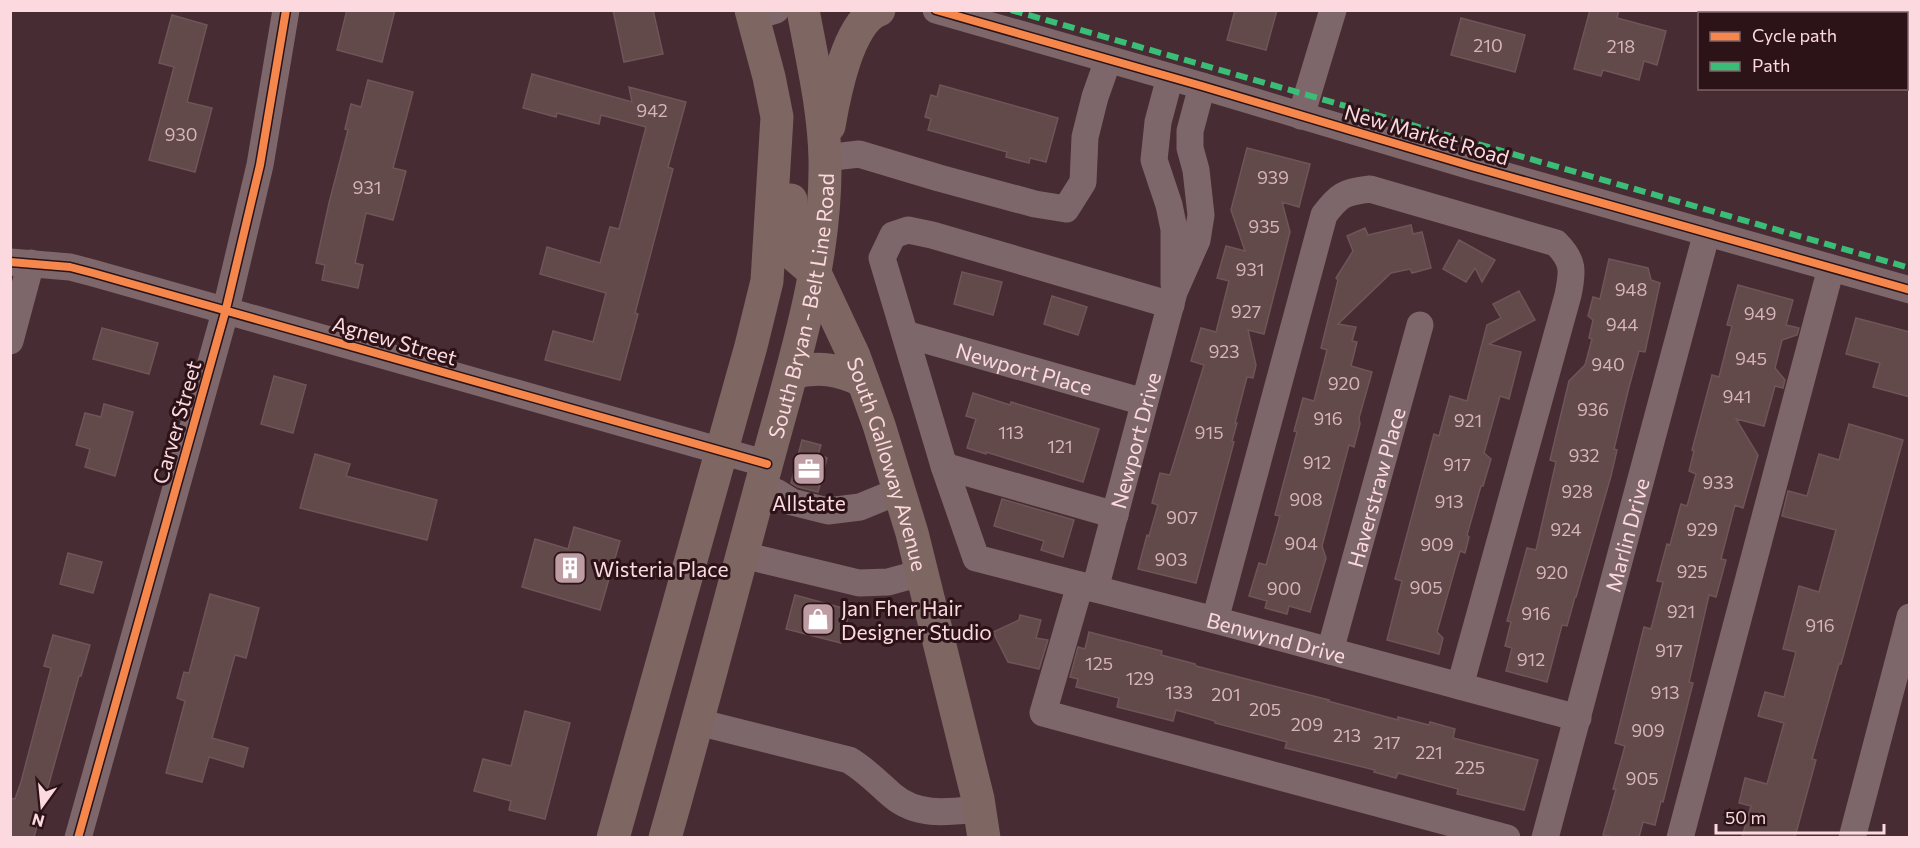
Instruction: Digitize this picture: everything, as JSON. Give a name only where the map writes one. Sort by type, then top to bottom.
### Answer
[{"type":"main road","name":"South Bryan - Belt Line Road","points":[[665,837],[792,373],[815,273],[824,192],[825,158],[821,118],[803,10]]},
{"type":"main road","points":[[825,158],[831,116],[851,44],[860,26],[872,13],[879,10]]},
{"type":"main road","name":"South Bryan - Belt Line Road","points":[[613,837],[722,451],[767,281],[777,117],[760,13]]},
{"type":"main road","points":[[777,117],[789,147],[793,177],[790,229],[794,255],[815,273]]},
{"type":"main road","name":"South Galloway Avenue","points":[[815,273],[854,356],[899,491],[982,823]]},
{"type":"main road","points":[[792,373],[815,368],[832,369],[863,381]]},
{"type":"main road","points":[[650,708],[698,722]]},
{"type":"street","name":"Carver Street","points":[[78,837],[226,309],[260,165],[286,10]]},
{"type":"street","name":"New Market Road","points":[[936,10],[991,19],[1108,60],[1910,290]]},
{"type":"street","points":[[1301,116],[1333,10]]},
{"type":"street","points":[[825,158],[859,154],[1035,204],[1066,209],[1083,182],[1085,137],[1095,97],[1108,60]]},
{"type":"street","name":"Newport Drive","points":[[1170,76],[1158,122],[1154,160],[1169,205],[1174,229],[1172,298]]},
{"type":"street","name":"Newport Drive","points":[[1202,86],[1190,131],[1190,148],[1196,170],[1201,215],[1197,240],[1172,298],[1115,515],[1043,713],[1507,837]]},
{"type":"street","points":[[1215,620],[1324,215],[1337,198],[1350,191],[1370,189],[1556,243],[1571,263],[1568,295],[1460,686]]},
{"type":"street","points":[[1115,515],[944,466],[882,258],[893,235],[908,230],[1172,298]]},
{"type":"street","name":"Marlin Drive","points":[[1545,837],[1707,232]]},
{"type":"street","name":"Agnew Street","points":[[21,262],[70,267],[93,273],[722,451],[764,476]]},
{"type":"street","points":[[10,341],[21,262]]},
{"type":"street","points":[[1680,837],[1831,268]]},
{"type":"street","name":"Haverstraw Place","points":[[1330,651],[1420,325]]},
{"type":"street","name":"Newport Place","points":[[905,334],[1144,402]]},
{"type":"street","name":"Benwynd Drive","points":[[944,466],[976,558],[1578,718]]},
{"type":"street","points":[[764,476],[776,492],[792,502],[828,511],[860,507],[899,491]]},
{"type":"street","points":[[743,555],[859,583],[888,582],[921,573]]},
{"type":"street","points":[[1852,837],[1910,617]]},
{"type":"street","points":[[698,722],[849,760],[864,769],[896,798],[920,809],[982,823]]},
{"type":"building","points":[[347,10],[395,10],[382,62],[337,50]]},
{"type":"building","points":[[613,10],[653,10],[663,54],[624,62]]},
{"type":"building","points":[[1235,10],[1277,10],[1266,50],[1227,40]]},
{"type":"building","points":[[1590,10],[1619,10],[1617,18],[1666,31],[1657,65],[1644,61],[1639,80],[1603,70],[1601,76],[1574,69]]},
{"type":"building","points":[[172,15],[207,25],[187,102],[212,108],[195,172],[149,160],[174,67],[159,63]]},
{"type":"building","points":[[1461,18],[1525,35],[1515,72],[1451,55]]},
{"type":"building","points":[[532,74],[632,102],[629,87],[686,102],[668,167],[673,169],[620,380],[545,360],[553,331],[593,342],[606,293],[540,274],[547,247],[600,263],[610,227],[619,229],[646,127],[601,115],[599,124],[557,113],[556,117],[523,108]]},
{"type":"building","points":[[368,80],[413,92],[393,168],[406,171],[393,220],[366,213],[355,263],[363,265],[358,288],[322,280],[325,265],[316,263],[348,130],[345,129],[351,104],[361,107]]},
{"type":"building","points":[[940,85],[1058,118],[1046,162],[1030,158],[1029,163],[1006,157],[1007,152],[928,130],[931,119],[925,117],[931,95],[937,97]]},
{"type":"building","points":[[1247,148],[1310,164],[1299,207],[1282,202],[1290,232],[1264,334],[1248,330],[1256,365],[1253,378],[1247,377],[1235,423],[1237,423],[1232,441],[1234,442],[1196,583],[1138,569],[1158,505],[1152,503],[1160,473],[1170,475],[1204,365],[1191,361],[1201,328],[1216,332],[1229,281],[1217,278],[1226,246],[1245,251],[1231,210]]},
{"type":"building","points":[[1411,225],[1413,234],[1422,232],[1431,268],[1412,273],[1410,269],[1391,273],[1338,324],[1356,327],[1352,341],[1357,342],[1351,366],[1372,372],[1359,418],[1360,424],[1354,447],[1349,445],[1322,546],[1326,558],[1310,612],[1289,606],[1287,614],[1265,608],[1267,601],[1249,596],[1259,563],[1266,565],[1280,516],[1275,515],[1297,432],[1294,431],[1303,398],[1314,401],[1327,350],[1321,348],[1338,280],[1336,278],[1353,251],[1347,236],[1365,228],[1368,235]]},
{"type":"building","points":[[1459,240],[1495,260],[1482,282],[1475,268],[1466,282],[1443,269]]},
{"type":"building","points":[[1609,259],[1648,268],[1651,280],[1660,283],[1645,352],[1639,351],[1629,387],[1614,449],[1617,450],[1611,476],[1567,626],[1562,625],[1547,682],[1506,671],[1512,648],[1505,646],[1511,622],[1507,621],[1527,548],[1536,550],[1556,462],[1550,460],[1569,381],[1585,365],[1592,339],[1589,338],[1593,320],[1588,316],[1593,297],[1600,299]]},
{"type":"building","points":[[962,272],[1002,282],[993,315],[954,304]]},
{"type":"building","points":[[1738,285],[1793,300],[1786,325],[1799,328],[1797,335],[1782,340],[1775,368],[1785,380],[1783,388],[1775,386],[1764,426],[1736,419],[1758,455],[1743,508],[1735,505],[1721,559],[1726,560],[1716,597],[1709,595],[1689,682],[1693,683],[1655,825],[1643,822],[1639,837],[1603,835],[1625,746],[1615,743],[1644,627],[1651,629],[1663,582],[1657,581],[1667,544],[1670,545],[1681,504],[1687,506],[1696,474],[1689,471],[1694,451],[1692,450],[1712,375],[1719,377],[1732,326],[1727,325]]},
{"type":"building","points":[[1519,291],[1535,320],[1489,344],[1521,352],[1509,399],[1500,396],[1484,453],[1491,459],[1467,535],[1469,537],[1465,553],[1460,551],[1437,632],[1443,638],[1439,654],[1387,640],[1402,581],[1395,579],[1434,434],[1439,436],[1450,396],[1467,401],[1487,325],[1501,318],[1493,304]]},
{"type":"building","points":[[1052,296],[1087,307],[1078,335],[1044,324]]},
{"type":"building","points":[[1856,318],[1910,332],[1910,397],[1873,387],[1880,363],[1846,354]]},
{"type":"building","points":[[102,328],[158,343],[149,374],[93,359]]},
{"type":"building","points":[[274,376],[306,385],[293,433],[261,424]]},
{"type":"building","points":[[973,393],[1099,429],[1083,482],[967,448],[976,419],[966,416]]},
{"type":"building","points":[[104,404],[133,412],[115,476],[85,467],[90,449],[76,445],[85,413],[101,417]]},
{"type":"building","points":[[1849,424],[1903,440],[1841,664],[1839,664],[1812,759],[1816,760],[1795,837],[1742,837],[1751,806],[1739,803],[1745,778],[1767,784],[1784,723],[1758,716],[1765,692],[1784,697],[1796,652],[1783,649],[1799,586],[1819,592],[1836,530],[1782,516],[1788,491],[1807,496],[1819,454],[1839,460]]},
{"type":"building","name":"Allstate","points":[[802,440],[821,445],[818,455],[827,458],[818,492],[791,483]]},
{"type":"building","points":[[315,454],[350,464],[346,476],[437,500],[427,540],[300,508]]},
{"type":"building","points":[[1002,499],[1074,520],[1063,557],[1041,550],[1044,541],[994,526]]},
{"type":"building","name":"Wisteria Place","points":[[574,527],[620,541],[600,610],[522,587],[535,539],[568,549]]},
{"type":"building","points":[[68,553],[102,562],[93,593],[60,584]]},
{"type":"building","points":[[210,594],[259,608],[246,658],[235,655],[212,738],[248,748],[243,767],[209,757],[202,782],[166,773],[185,701],[177,698],[184,672],[189,673]]},
{"type":"building","name":"Jan Fher Hair Designer Studio","points":[[795,595],[850,610],[841,643],[786,629]]},
{"type":"building","points":[[1020,615],[1041,620],[1036,638],[1048,640],[1039,669],[1008,662],[993,632],[1019,620]]},
{"type":"building","points":[[1089,632],[1162,651],[1161,655],[1196,666],[1398,720],[1398,717],[1429,725],[1430,722],[1455,729],[1453,738],[1538,760],[1524,810],[1457,794],[1458,789],[1398,773],[1396,778],[1374,772],[1375,770],[1285,748],[1287,742],[1176,710],[1173,721],[1117,707],[1119,698],[1076,687],[1078,679],[1070,677],[1078,647],[1085,649]]},
{"type":"building","points":[[53,635],[90,645],[81,676],[79,676],[34,837],[10,837],[10,798],[15,799],[21,782],[51,668],[44,666]]},
{"type":"building","points":[[525,711],[570,723],[545,819],[509,810],[511,801],[474,791],[483,759],[511,766]]},
{"type":"marked path","points":[[1011,10],[1910,268]]},
{"type":"cycle path","points":[[78,838],[226,309],[260,165],[286,10]]},
{"type":"cycle path","points":[[936,10],[1471,166],[1910,290]]},
{"type":"cycle path","points":[[10,262],[70,267],[93,273],[767,464]]},
{"type":"place","name":"Allstate","points":[[809,469]]},
{"type":"place","name":"Wisteria Place","points":[[570,568]]},
{"type":"place","name":"Jan Fher Hair Designer Studio","points":[[818,619]]}]
